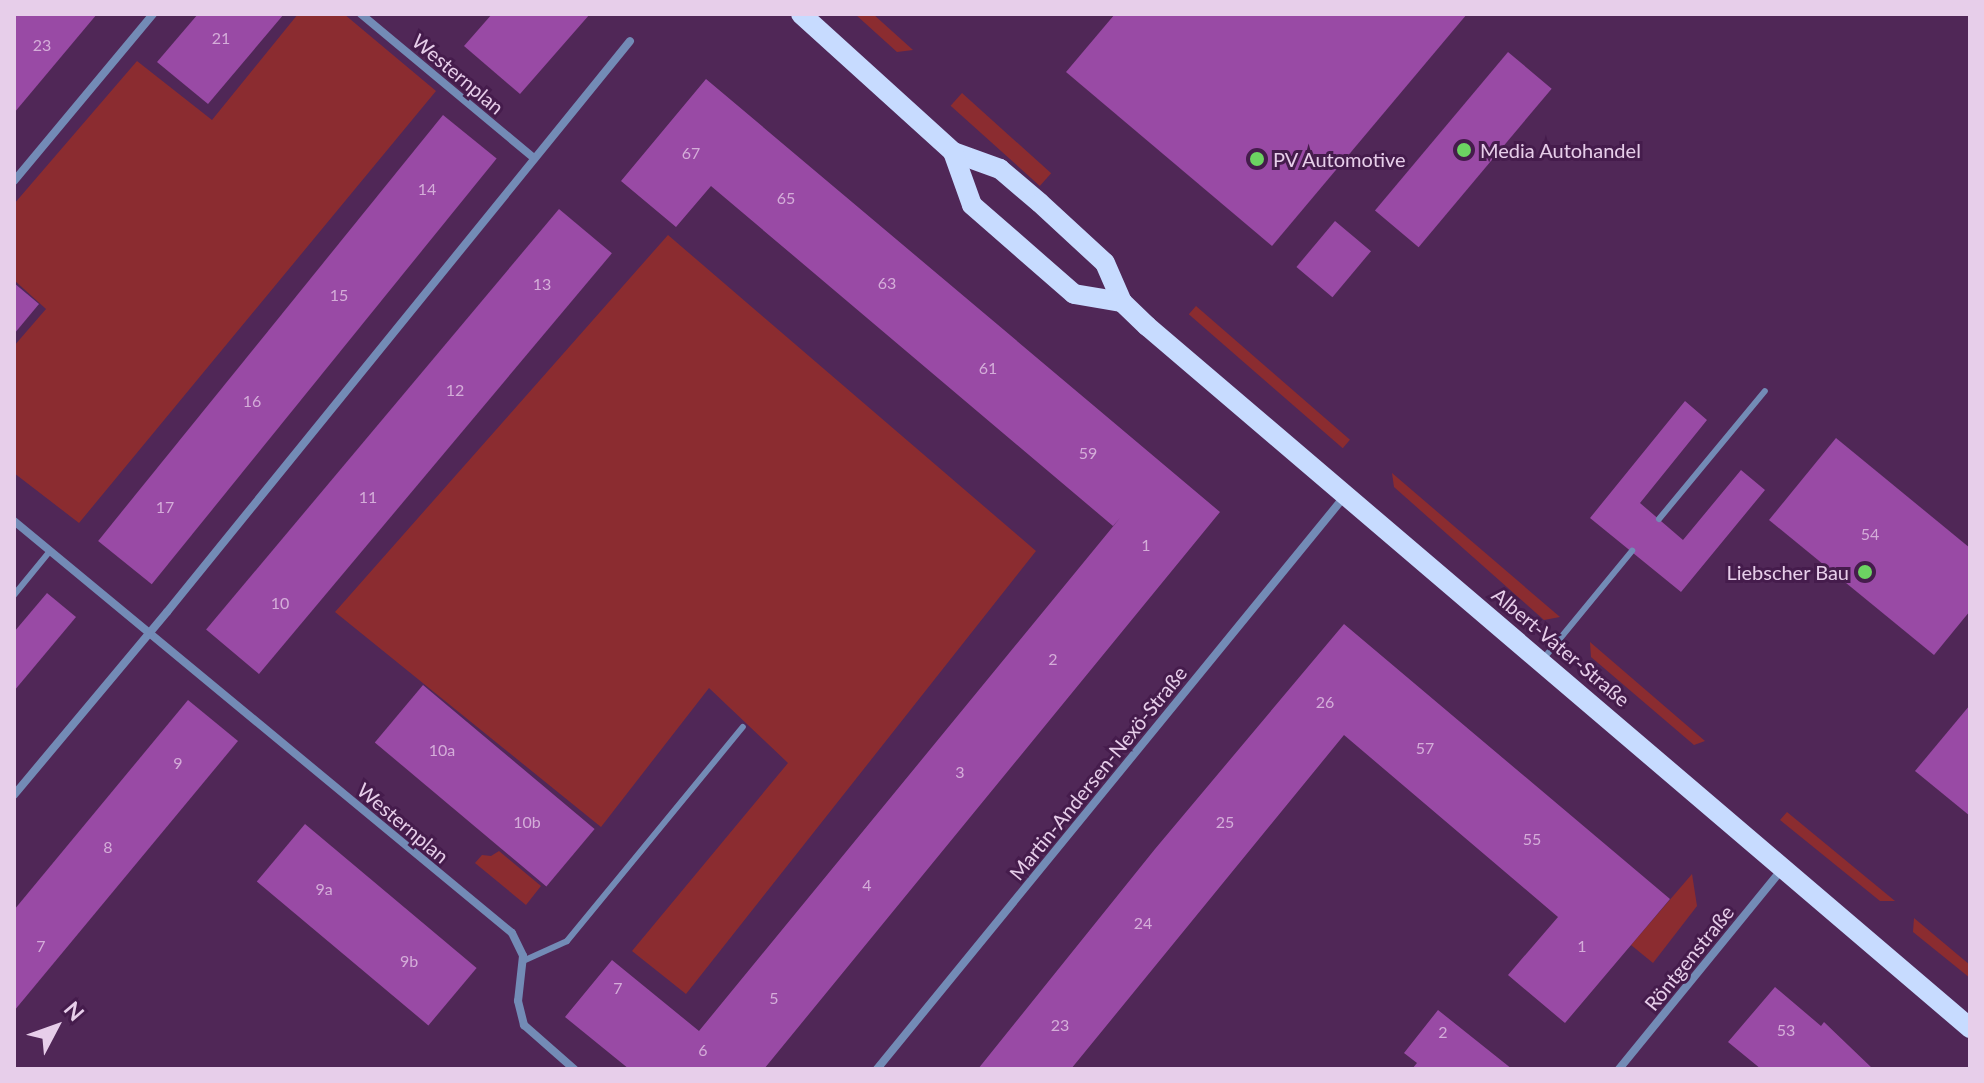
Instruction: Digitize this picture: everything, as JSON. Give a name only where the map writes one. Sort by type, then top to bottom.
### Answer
[{"type":"main road","name":"Albert-Vater-Straße","points":[[801,14],[953,152],[1000,169],[1040,203],[1105,263],[1122,302],[1344,497],[1785,867],[1970,1028]]},
{"type":"main road","name":"Albert-Vater-Straße","points":[[953,152],[972,205],[1074,294],[1122,302]]},
{"type":"street","points":[[14,181],[153,14]]},
{"type":"street","name":"Westernplan","points":[[361,14],[534,158]]},
{"type":"street","points":[[14,795],[150,634],[630,41]]},
{"type":"street","name":"Martin-Andersen-Nexö-Straße","points":[[877,1069],[1344,497]]},
{"type":"street","name":"Westernplan","points":[[14,521],[512,933],[520,946],[523,961]]},
{"type":"street","name":"Röntgenstraße","points":[[1619,1069],[1785,867]]},
{"type":"street","points":[[523,961],[518,1001],[524,1025],[574,1069]]},
{"type":"lane","points":[[1659,519],[1765,391]]},
{"type":"lane","points":[[14,595],[50,551]]},
{"type":"lane","points":[[1541,661],[1632,551]]},
{"type":"lane","points":[[523,961],[567,941],[743,727]]},
{"type":"shaded area","points":[[298,14],[344,14],[436,91],[79,523],[14,473],[14,346],[46,309],[14,280],[14,204],[137,61],[212,120]]},
{"type":"shaded area","points":[[855,14],[873,14],[913,50],[897,52]]},
{"type":"shaded area","points":[[962,93],[1051,173],[1040,186],[951,106]]},
{"type":"shaded area","points":[[668,235],[1036,551],[686,994],[632,951],[788,763],[709,688],[601,827],[335,612]]},
{"type":"shaded area","points":[[1196,306],[1350,440],[1343,448],[1189,314]]},
{"type":"shaded area","points":[[1392,473],[1560,617],[1544,620],[1394,487]]},
{"type":"shaded area","points":[[1590,642],[1705,741],[1694,745],[1591,657]]},
{"type":"shaded area","points":[[1787,812],[1895,901],[1880,901],[1780,820]]},
{"type":"shaded area","points":[[499,851],[541,886],[526,905],[475,863],[482,855],[491,856]]},
{"type":"shaded area","points":[[1692,874],[1697,906],[1653,963],[1631,945]]},
{"type":"shaded area","points":[[1914,918],[1970,965],[1970,978],[1913,932]]},
{"type":"building","points":[[14,14],[97,14],[14,113]]},
{"type":"building","points":[[198,14],[284,14],[208,104],[157,62]]},
{"type":"building","points":[[492,14],[590,14],[520,94],[464,46]]},
{"type":"building","name":"PV Automotive","points":[[1115,14],[1467,14],[1272,246],[1066,72]]},
{"type":"building","name":"Media Autohandel","points":[[1508,52],[1552,89],[1419,247],[1375,211]]},
{"type":"building","points":[[706,79],[1220,512],[764,1069],[629,1069],[565,1017],[612,960],[699,1031],[1120,518],[1113,526],[711,186],[676,227],[621,181]]},
{"type":"building","points":[[443,115],[497,158],[152,584],[98,541]]},
{"type":"building","points":[[559,209],[612,253],[259,674],[206,630]]},
{"type":"building","points":[[1335,221],[1371,251],[1332,297],[1296,267]]},
{"type":"building","points":[[14,283],[39,304],[14,334]]},
{"type":"building","points":[[1685,401],[1707,420],[1640,503],[1683,540],[1741,470],[1765,490],[1681,592],[1590,518]]},
{"type":"building","points":[[1836,438],[1970,548],[1970,611],[1934,655],[1769,520]]},
{"type":"building","points":[[47,593],[76,617],[14,691],[14,632]]},
{"type":"building","points":[[1344,624],[1670,899],[1565,1023],[1508,975],[1558,917],[1344,735],[1071,1069],[978,1069],[1155,849]]},
{"type":"building","points":[[423,685],[595,829],[546,886],[375,742]]},
{"type":"building","points":[[188,700],[238,741],[14,1011],[14,910]]},
{"type":"building","points":[[1970,705],[1970,816],[1915,771]]},
{"type":"building","points":[[305,824],[477,968],[428,1025],[257,881]]},
{"type":"building","points":[[1775,987],[1821,1026],[1824,1022],[1873,1069],[1761,1069],[1728,1042]]},
{"type":"building","points":[[1438,1010],[1512,1069],[1412,1069],[1417,1063],[1404,1053]]},
{"type":"place","name":"Media Autohandel","points":[[1464,150]]},
{"type":"place","name":"PV Automotive","points":[[1257,159]]},
{"type":"place","name":"Liebscher Bau","points":[[1865,572]]}]
